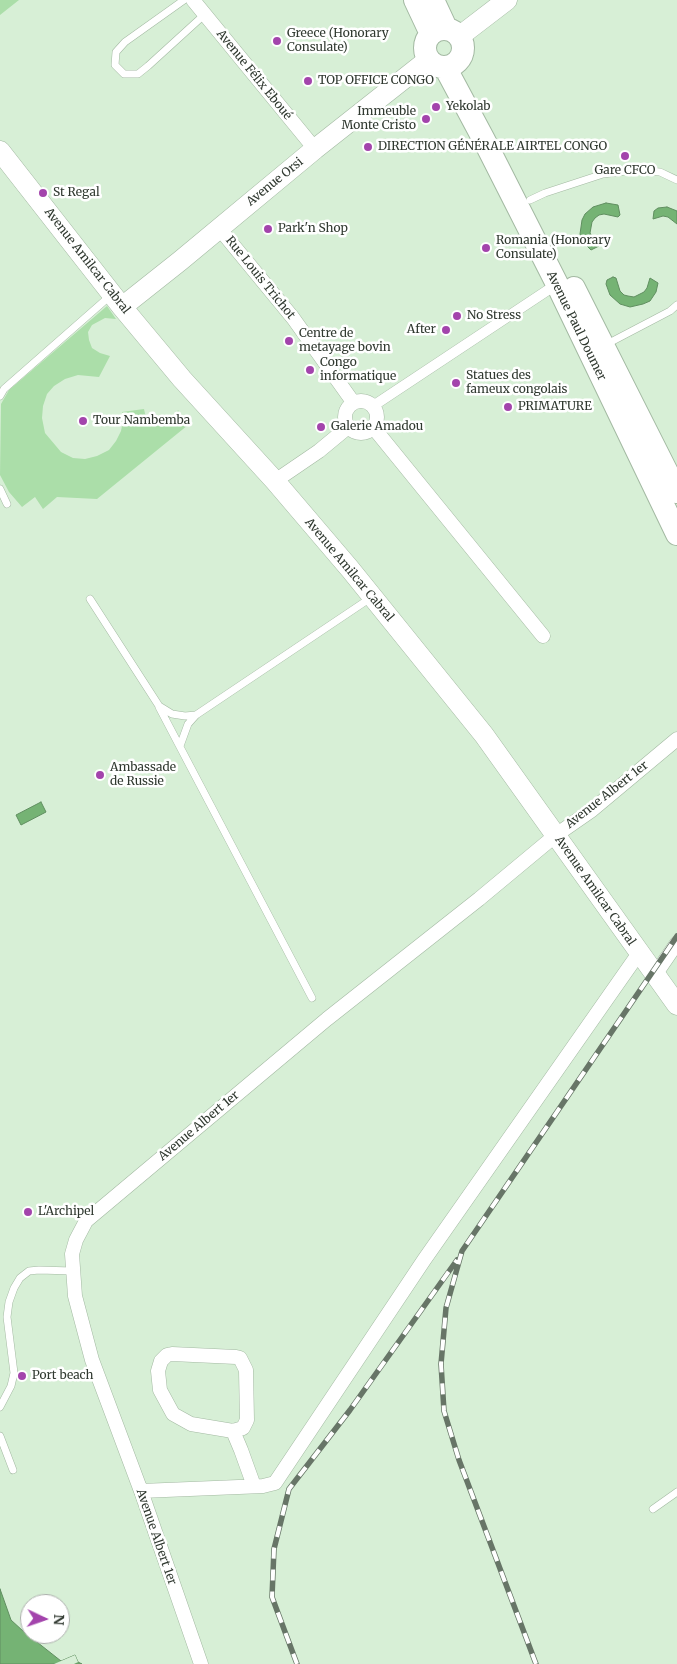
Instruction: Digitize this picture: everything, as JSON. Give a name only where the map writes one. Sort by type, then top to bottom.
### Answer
[{"type":"main road","points":[[415,0],[446,33],[463,45],[462,54],[444,62],[426,53],[427,39],[446,33],[507,0]]},
{"type":"main road","points":[[433,0],[446,33]]},
{"type":"main road","name":"Avenue Orsi","points":[[117,300],[180,261],[315,149],[444,62]]},
{"type":"main road","name":"Avenue Paul Doumer","points":[[444,62],[530,200],[596,349],[640,439],[677,534]]},
{"type":"main road","name":"Avenue Paul Doumer","points":[[444,62],[557,284],[596,349]]},
{"type":"main road","name":"Avenue Amilcar Cabral","points":[[0,151],[117,300],[182,379],[275,481],[484,735],[677,1005]]},
{"type":"main road","name":"Avenue Paul Doumer","points":[[640,439],[677,492]]},
{"type":"street","name":"Avenue Félix Eboué","points":[[193,0],[315,149]]},
{"type":"street","name":"Rue Louis Trichot","points":[[219,228],[293,318],[353,402]]},
{"type":"street","points":[[373,406],[557,284]]},
{"type":"street","points":[[360,400],[366,401],[373,406],[377,415],[373,427],[362,433],[348,427],[344,418],[348,406],[360,400]]},
{"type":"street","points":[[275,481],[319,451],[348,427]]},
{"type":"street","points":[[373,427],[543,636]]},
{"type":"street","name":"Avenue Albert 1er","points":[[201,1664],[141,1491],[92,1360],[75,1296],[72,1254],[76,1240],[86,1221],[326,1019],[479,899],[556,835],[592,810],[677,739]]},
{"type":"street","points":[[655,976],[677,944]]},
{"type":"street","points":[[141,1491],[263,1486],[274,1483],[280,1477],[424,1260],[639,953]]},
{"type":"street","points":[[167,1355],[236,1356],[243,1361],[246,1370],[247,1420],[243,1428],[233,1431],[190,1424],[173,1414],[160,1390],[158,1371],[161,1361],[167,1355]]},
{"type":"street","points":[[233,1431],[254,1486]]},
{"type":"lane","points":[[184,0],[125,42],[116,52],[115,64],[124,74],[138,74],[204,15]]},
{"type":"lane","points":[[530,200],[570,184],[604,174],[634,170],[660,172],[677,180]]},
{"type":"lane","points":[[0,396],[4,389],[117,300]]},
{"type":"lane","points":[[596,349],[670,311],[677,305]]},
{"type":"lane","points":[[0,489],[7,504]]},
{"type":"lane","points":[[180,746],[188,724],[196,715],[372,597]]},
{"type":"lane","points":[[90,600],[159,706],[312,998]]},
{"type":"lane","points":[[159,706],[172,714],[196,715]]},
{"type":"lane","points":[[0,1407],[11,1386],[14,1373],[7,1317],[9,1302],[14,1288],[20,1278],[29,1271],[72,1271]]},
{"type":"lane","points":[[0,1436],[13,1470]]},
{"type":"lane","points":[[653,1510],[677,1492]]},
{"type":"shaded area","points":[[0,0],[19,0],[0,15]]},
{"type":"shaded area","points":[[606,203],[618,205],[620,215],[618,217],[604,214],[595,218],[592,222],[590,233],[599,246],[591,250],[584,243],[580,234],[582,220],[585,214],[593,207]]},
{"type":"shaded area","points":[[667,207],[677,211],[677,224],[668,217],[663,216],[653,219],[654,211],[658,208]]},
{"type":"shaded area","points":[[613,277],[616,278],[620,291],[624,295],[634,297],[644,292],[650,278],[658,283],[656,292],[650,301],[643,304],[630,307],[620,304],[610,295],[606,284],[607,280]]},
{"type":"shaded area","points":[[107,306],[116,319],[105,318],[92,325],[88,332],[92,348],[110,356],[99,377],[78,375],[65,379],[54,386],[47,394],[42,418],[45,433],[61,452],[73,458],[85,459],[109,450],[121,431],[122,412],[144,409],[146,418],[152,424],[162,427],[173,422],[178,410],[188,425],[97,499],[57,497],[43,509],[35,497],[22,507],[9,492],[0,475],[1,404],[9,390]]},
{"type":"shaded area","points":[[41,802],[46,812],[21,825],[16,815]]},
{"type":"shaded area","points":[[0,1589],[11,1620],[20,1628],[20,1644],[39,1644],[61,1661],[75,1655],[78,1662],[82,1664],[0,1664]]},
{"type":"pier","points":[[75,1655],[78,1662],[74,1664],[54,1664]]},
{"type":"railway","points":[[536,1664],[459,1460],[444,1411],[441,1364],[446,1308],[462,1251],[677,936]]},
{"type":"railway","points":[[297,1664],[272,1597],[274,1549],[289,1489],[350,1410],[457,1260]]},
{"type":"place","name":"Greece (Honorary Consulate)","points":[[277,41]]},
{"type":"place","name":"TOP OFFICE CONGO","points":[[308,81]]},
{"type":"place","name":"Yekolab","points":[[436,107]]},
{"type":"place","name":"Immeuble Monte Cristo","points":[[426,119]]},
{"type":"place","name":"DIRECTION GÉNÉRALE AIRTEL CONGO","points":[[368,147]]},
{"type":"place","name":"Gare CFCO","points":[[625,156]]},
{"type":"place","name":"St Regal","points":[[43,193]]},
{"type":"place","name":"Park'n Shop","points":[[268,229]]},
{"type":"place","name":"Romania (Honorary Consulate)","points":[[486,248]]},
{"type":"place","name":"No Stress","points":[[457,316]]},
{"type":"place","name":"After","points":[[446,330]]},
{"type":"place","name":"Centre de metayage bovin","points":[[289,341]]},
{"type":"place","name":"Congo informatique","points":[[310,370]]},
{"type":"place","name":"Statues des fameux congolais","points":[[456,383]]},
{"type":"place","name":"PRIMATURE","points":[[508,407]]},
{"type":"place","name":"Tour Nambemba","points":[[83,421]]},
{"type":"place","name":"Galerie Amadou","points":[[321,427]]},
{"type":"place","name":"Ambassade de Russie","points":[[100,775]]},
{"type":"place","name":"L'Archipel","points":[[28,1212]]},
{"type":"place","name":"Port beach","points":[[22,1376]]}]
